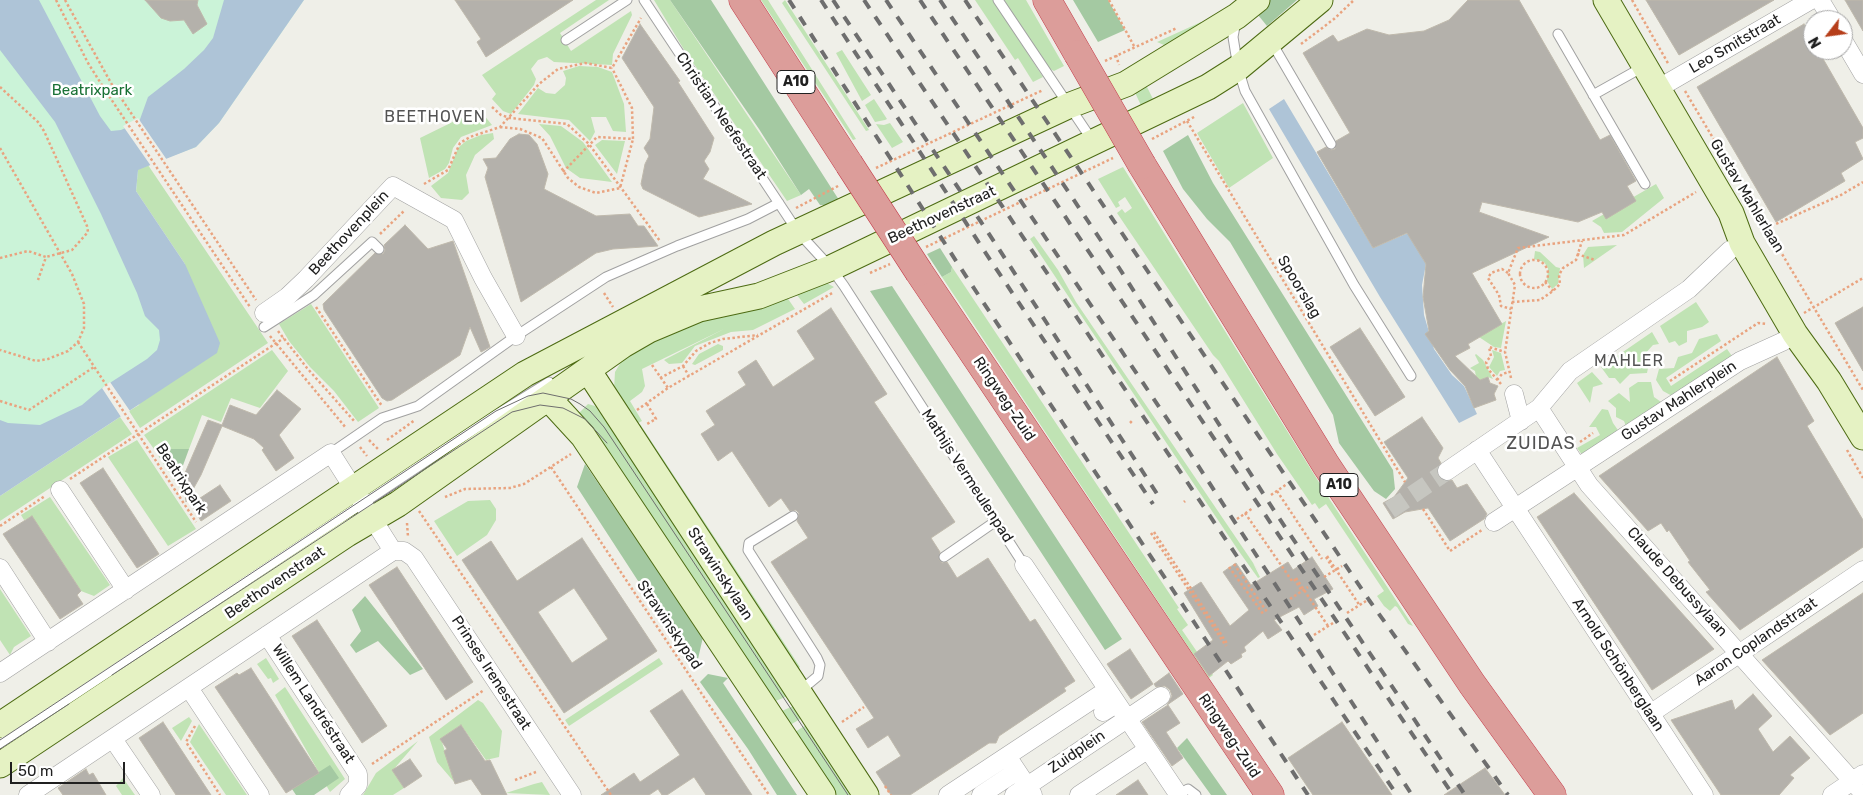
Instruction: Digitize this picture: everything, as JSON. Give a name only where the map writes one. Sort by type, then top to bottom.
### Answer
[{"type":"highway","name":"Ringweg-Zuid","points":[[743,0],[919,272],[1270,795]]},
{"type":"highway","name":"A10","points":[[1046,0],[1089,58],[1142,164],[1326,465],[1472,684],[1552,795]]},
{"type":"main road","name":"Beethovenstraat","points":[[0,765],[364,504],[525,374],[798,232],[1068,106],[1126,84],[1237,16],[1257,0]]},
{"type":"main road","name":"Beethovenstraat","points":[[0,724],[364,504],[409,513],[453,463],[549,399],[571,373],[669,321],[699,309],[759,296],[831,268],[1208,87],[1238,68],[1320,0]]},
{"type":"main road","name":"Gustav Mahlerlaan","points":[[1606,0],[1646,66],[1668,83],[1730,213],[1748,225],[1792,323],[1825,358],[1829,381],[1863,437]]},
{"type":"main road","points":[[525,374],[571,373],[582,343]]},
{"type":"main road","name":"Strawinskylaan","points":[[571,373],[752,623],[798,693],[822,718],[865,779]]},
{"type":"main road","points":[[549,399],[583,436],[823,795]]},
{"type":"main road","points":[[722,642],[722,629],[726,623],[740,618],[752,623]]},
{"type":"main road","points":[[762,704],[774,707],[781,705],[798,693]]},
{"type":"street","name":"Leo Smitstraat","points":[[1668,83],[1811,0]]},
{"type":"street","points":[[1853,57],[1863,74]]},
{"type":"street","name":"Beethovenplein","points":[[264,320],[306,279],[393,186],[410,196]]},
{"type":"street","points":[[410,196],[454,220],[483,278],[516,336]]},
{"type":"street","points":[[1447,471],[1539,408],[1570,371],[1689,289],[1730,250]]},
{"type":"street","name":"Gustav Mahlerplein","points":[[1494,522],[1740,361],[1792,323]]},
{"type":"street","points":[[1513,389],[1521,421]]},
{"type":"street","points":[[1539,408],[1578,467]]},
{"type":"street","points":[[1477,450],[1515,507]]},
{"type":"street","points":[[0,674],[331,453]]},
{"type":"street","name":"Prinses Irenestraat","points":[[331,453],[364,504],[401,552],[414,558],[572,795]]},
{"type":"street","name":"Claude Debussylaan","points":[[1578,467],[1589,485],[1740,653],[1860,782]]},
{"type":"street","points":[[59,488],[126,590]]},
{"type":"street","name":"Arnold Schönberglaan","points":[[1515,507],[1704,795]]},
{"type":"street","points":[[35,793],[267,635],[401,552]]},
{"type":"street","name":"Mathijs Vermeulenpad","points":[[1024,565],[1107,698]]},
{"type":"street","points":[[0,568],[48,642]]},
{"type":"street","name":"Aaron Coplandstraat","points":[[1650,714],[1863,570]]},
{"type":"street","name":"Willem Landréstraat","points":[[267,635],[358,774]]},
{"type":"street","points":[[189,688],[260,795]]},
{"type":"street","name":"Zuidplein","points":[[1007,756],[1017,771],[1024,792],[1161,696]]},
{"type":"street","points":[[948,795],[1007,756],[1107,698],[1126,719],[1178,795]]},
{"type":"street","points":[[113,739],[151,795]]},
{"type":"street","points":[[1079,795],[1147,750]]},
{"type":"street","points":[[981,795],[1017,771]]},
{"type":"street","points":[[349,795],[358,785],[358,774]]},
{"type":"street","points":[[1832,795],[1860,782]]},
{"type":"lane","points":[[566,40],[626,0]]},
{"type":"lane","points":[[998,0],[1094,143]]},
{"type":"lane","name":"Christian Neefestraat","points":[[646,3],[798,232]]},
{"type":"lane","points":[[1237,16],[1233,37],[1238,68],[1245,91],[1354,285],[1411,376]]},
{"type":"lane","points":[[1558,34],[1645,184]]},
{"type":"lane","points":[[1271,41],[1331,144]]},
{"type":"lane","points":[[1593,95],[1646,66]]},
{"type":"lane","points":[[331,453],[388,416],[418,406],[516,336],[606,277],[667,250],[748,219],[779,203]]},
{"type":"lane","name":"Mathijs Vermeulenpad","points":[[798,232],[831,268],[1024,565]]},
{"type":"lane","points":[[264,320],[310,298],[372,242],[379,249]]},
{"type":"lane","name":"Beethovenstraat","points":[[0,744],[500,413],[571,373]]},
{"type":"lane","name":"Beethovenstraat","points":[[515,405],[549,399]]},
{"type":"lane","points":[[793,516],[748,543],[748,550],[820,665],[818,676],[798,693]]},
{"type":"lane","points":[[944,558],[996,521]]},
{"type":"lane","points":[[1178,795],[1188,789],[1196,795]]},
{"type":"path","points":[[56,0],[88,63],[161,171]]},
{"type":"path","points":[[65,0],[111,83],[170,169]]},
{"type":"path","points":[[1109,0],[1134,46]]},
{"type":"path","name":"Gustav Mahlerlaan","points":[[1632,0],[1668,83],[1767,228],[1792,323],[1863,390]]},
{"type":"path","points":[[612,68],[646,3]]},
{"type":"path","points":[[1089,58],[1144,42]]},
{"type":"path","points":[[380,234],[410,196],[448,170],[456,150],[470,137],[500,127],[539,84],[558,68],[586,63],[612,68]]},
{"type":"path","points":[[612,68],[632,108],[633,139],[620,188]]},
{"type":"path","points":[[828,191],[855,172],[1054,85]]},
{"type":"path","points":[[0,87],[38,122],[44,131],[88,232],[72,250],[60,254],[46,257],[28,251],[0,258]]},
{"type":"path","name":"Spoorslag","points":[[1178,101],[1191,130],[1405,482]]},
{"type":"path","points":[[492,107],[501,115],[510,118],[567,124],[589,144],[667,250]]},
{"type":"path","points":[[500,127],[520,129],[542,138],[563,172],[573,183],[587,191],[604,193],[620,188]]},
{"type":"path","points":[[563,172],[597,137],[633,139]]},
{"type":"path","points":[[0,148],[60,254],[84,304],[84,328],[78,342],[68,351],[36,361],[0,350]]},
{"type":"path","points":[[1767,228],[1841,195],[1863,182]]},
{"type":"path","points":[[1508,273],[1518,248],[1582,242],[1624,235],[1696,192]]},
{"type":"path","points":[[1512,302],[1540,300],[1553,291],[1560,284],[1562,268],[1576,260],[1582,242]]},
{"type":"path","points":[[1578,254],[1594,260]]},
{"type":"path","points":[[38,280],[46,257]]},
{"type":"path","points":[[1528,261],[1542,262],[1547,270],[1545,282],[1536,288],[1528,286],[1521,280],[1522,267],[1528,261]]},
{"type":"path","points":[[1511,309],[1501,306],[1499,295],[1488,278],[1491,273],[1502,269],[1508,273],[1515,285],[1505,352],[1513,389]]},
{"type":"path","points":[[1670,381],[1758,323],[1792,323],[1863,278]]},
{"type":"path","points":[[1545,282],[1553,291]]},
{"type":"path","points":[[603,291],[616,310]]},
{"type":"path","points":[[310,298],[388,416]]},
{"type":"path","points":[[660,378],[683,366],[696,351],[710,343],[723,339],[759,335]]},
{"type":"path","points":[[0,526],[284,338]]},
{"type":"path","name":"Beatrixpark","points":[[78,342],[205,536]]},
{"type":"path","points":[[1505,352],[1489,347],[1491,356],[1486,362],[1488,369],[1497,380],[1502,385],[1513,389]]},
{"type":"path","points":[[636,411],[668,388],[652,365]]},
{"type":"path","points":[[683,366],[689,376]]},
{"type":"path","points":[[0,401],[29,410],[94,368]]},
{"type":"path","points":[[1497,380],[1502,374],[1509,372]]},
{"type":"path","points":[[646,404],[656,418],[652,421]]},
{"type":"path","points":[[1578,442],[1593,433]]},
{"type":"path","points":[[442,499],[465,489],[480,487],[510,488],[524,484],[576,450]]},
{"type":"path","name":"Strawinskypad","points":[[551,467],[769,795]]},
{"type":"path","points":[[1271,495],[1287,484]]},
{"type":"path","points":[[1277,491],[1360,606]]},
{"type":"path","points":[[409,513],[428,508]]},
{"type":"path","points":[[1237,519],[1253,508]]},
{"type":"path","points":[[1423,509],[1450,551],[1494,522]]},
{"type":"path","points":[[401,552],[409,513]]},
{"type":"path","points":[[409,513],[611,795]]},
{"type":"path","points":[[1245,513],[1302,591]]},
{"type":"path","points":[[1152,532],[1227,645]]},
{"type":"path","points":[[1325,558],[1334,570]]},
{"type":"path","points":[[1234,564],[1267,612]]},
{"type":"path","points":[[1324,577],[1342,566]]},
{"type":"path","points":[[1230,567],[1264,615]]},
{"type":"path","points":[[1294,580],[1328,626]]},
{"type":"path","points":[[1290,599],[1308,587]]},
{"type":"path","points":[[1347,613],[1366,601]]},
{"type":"path","points":[[1314,635],[1333,623]]},
{"type":"path","points":[[358,774],[496,682]]},
{"type":"path","points":[[844,721],[864,707]]},
{"type":"path","points":[[204,711],[186,742],[220,795]]},
{"type":"path","points":[[515,780],[552,766]]},
{"type":"path","points":[[865,779],[891,795]]},
{"type":"green space","name":"Beatrixpark","points":[[0,0],[304,0],[219,123],[196,147],[138,169],[136,191],[207,339],[0,473]]},
{"type":"green space","points":[[596,0],[609,0],[560,33],[571,51],[631,11],[632,15],[613,54],[612,65],[554,62],[547,57],[538,60],[531,69],[536,79],[534,85],[511,114],[503,111],[492,99],[496,94],[482,75]]},
{"type":"green space","points":[[654,0],[670,0],[801,195],[787,201],[683,48]]},
{"type":"green space","points":[[670,0],[711,0],[839,200],[829,205],[820,205],[809,189],[801,195],[759,129]]},
{"type":"green space","points":[[761,0],[768,0],[856,139],[853,140]]},
{"type":"green space","points":[[785,0],[869,130],[866,131],[782,3]]},
{"type":"green space","points":[[975,0],[993,0],[1043,77],[1033,82],[1018,58],[1015,60]]},
{"type":"green space","points":[[1004,0],[1026,0],[1064,66],[1054,71],[1050,69]]},
{"type":"green space","points":[[1073,0],[1108,0],[1125,30],[1098,42]]},
{"type":"green space","points":[[1266,0],[1297,0],[1267,26],[1254,10]]},
{"type":"green space","points":[[1201,22],[1202,28],[1172,44],[1164,45],[1157,42]]},
{"type":"green space","points":[[842,50],[871,95],[862,101],[836,53]]},
{"type":"green space","points":[[579,66],[598,67],[612,72],[624,104],[626,132],[613,131],[606,117],[591,117],[595,132],[590,141],[569,120],[518,114],[538,88],[546,93],[555,94],[565,85],[566,78],[563,71]]},
{"type":"green space","points":[[1144,81],[1156,105],[1144,112],[1132,86]]},
{"type":"green space","points":[[874,99],[887,119],[875,122],[865,105]]},
{"type":"green space","points":[[1243,103],[1273,158],[1229,188],[1197,133]]},
{"type":"green space","points":[[479,109],[492,125],[461,137],[453,148],[449,163],[445,169],[429,178],[420,138]]},
{"type":"green space","points":[[890,123],[903,142],[892,148],[876,124],[884,125]]},
{"type":"green space","points":[[539,124],[561,126],[583,142],[612,182],[580,178],[566,168],[550,136]]},
{"type":"green space","points":[[493,133],[494,139],[475,155],[466,175],[469,193],[462,200],[441,198],[431,186],[448,173],[458,148],[466,141]]},
{"type":"green space","points":[[1188,135],[1213,183],[1393,470],[1395,489],[1386,499],[1374,491],[1339,443],[1333,415],[1230,242],[1207,219],[1183,189],[1163,151]]},
{"type":"green space","points":[[602,140],[625,141],[617,174],[595,145]]},
{"type":"green space","points":[[148,165],[268,343],[140,428],[129,411],[139,405],[185,264],[136,191],[138,169]]},
{"type":"green space","points":[[1123,167],[1330,500],[1413,626],[1408,624],[1397,607],[1395,606],[1390,611],[1384,606],[1377,596],[1384,591],[1326,504],[1319,509],[1315,503],[1312,505],[1277,454],[1219,361],[1213,355],[1117,213],[1122,209],[1125,213],[1132,208],[1125,197],[1118,202],[1120,206],[1116,208],[1098,179]]},
{"type":"green space","points":[[1656,184],[1664,198],[1622,232],[1604,233],[1601,227],[1592,221]]},
{"type":"green space","points":[[1034,236],[1058,270],[1076,302],[1262,576],[1253,563],[1260,577],[1258,578],[1238,550],[1030,239]]},
{"type":"green space","points":[[1617,245],[1584,268],[1583,255],[1588,247]]},
{"type":"green space","points":[[940,248],[952,267],[951,272],[942,277],[927,254]]},
{"type":"green space","points":[[1535,251],[1540,252],[1556,267],[1560,268],[1558,284],[1552,289],[1547,281],[1548,268],[1544,262],[1534,259]]},
{"type":"green space","points":[[952,267],[1179,608],[1177,609],[1188,625],[1182,630],[1213,675],[1209,678],[942,277],[951,272]]},
{"type":"green space","points":[[825,282],[834,287],[804,304],[793,290]]},
{"type":"green space","points":[[892,286],[1122,639],[1105,650],[870,291]]},
{"type":"green space","points":[[784,293],[795,309],[753,330],[731,332],[695,346],[682,363],[669,364],[664,360],[724,329],[642,369],[645,386],[642,392],[630,401],[642,421],[636,424],[614,389],[615,372],[624,357],[666,333]]},
{"type":"green space","points":[[1696,302],[1709,322],[1702,327],[1687,331],[1687,342],[1679,346],[1675,341],[1669,343],[1660,326]]},
{"type":"green space","points":[[311,304],[379,408],[358,422],[334,391],[310,367],[289,341],[279,324]]},
{"type":"green space","points":[[1506,321],[1501,348],[1494,347],[1479,337]]},
{"type":"green space","points":[[1652,332],[1659,344],[1653,345],[1643,356],[1649,363],[1647,373],[1630,374],[1620,384],[1615,378],[1609,378],[1601,367]]},
{"type":"green space","points":[[1717,334],[1721,341],[1666,378],[1671,386],[1727,349],[1734,359],[1674,397],[1663,391],[1656,380],[1659,369],[1674,368],[1678,357],[1692,353],[1699,339]]},
{"type":"green space","points":[[718,344],[723,346],[723,350],[695,365],[692,364],[699,354]]},
{"type":"green space","points":[[272,350],[288,371],[260,408],[231,398],[221,422],[202,415],[189,449],[154,449],[144,435]]},
{"type":"green space","points":[[1492,350],[1501,353],[1505,370],[1500,371],[1497,376],[1489,367],[1494,357]]},
{"type":"green space","points":[[1476,354],[1483,360],[1493,379],[1488,377],[1480,380],[1476,377],[1475,371],[1470,368],[1479,363]]},
{"type":"green space","points":[[1592,372],[1603,384],[1593,387],[1590,403],[1577,383]]},
{"type":"green space","points":[[1638,382],[1651,382],[1654,397],[1664,404],[1627,429],[1624,421],[1616,417],[1616,408],[1608,401],[1619,393],[1630,402],[1629,388]]},
{"type":"green space","points":[[588,404],[595,406],[605,420],[619,431],[788,696],[773,702],[578,414]]},
{"type":"green space","points":[[1602,409],[1608,410],[1613,423],[1620,433],[1583,456],[1577,448],[1600,435],[1596,427],[1589,427]]},
{"type":"green space","points":[[120,417],[132,434],[0,521],[0,496]]},
{"type":"green space","points":[[640,424],[800,667],[793,672],[636,426]]},
{"type":"green space","points":[[137,440],[196,529],[168,546],[108,457]]},
{"type":"green space","points":[[154,449],[189,449],[178,479],[182,492]]},
{"type":"green space","points":[[585,464],[703,637],[698,659],[687,664],[653,604],[577,487]]},
{"type":"green space","points":[[50,497],[110,585],[94,596],[81,591],[32,517],[24,520],[21,515]]},
{"type":"green space","points":[[490,500],[496,509],[496,520],[487,535],[457,556],[434,521],[468,501]]},
{"type":"green space","points":[[0,589],[31,636],[14,647],[10,655],[0,640]]},
{"type":"green space","points":[[365,596],[423,669],[410,675],[378,641],[356,653],[350,645],[361,631],[352,610]]},
{"type":"green space","points":[[266,658],[279,679],[273,683],[271,678],[268,679],[257,664]]},
{"type":"green space","points":[[659,658],[663,664],[569,726],[565,720]]},
{"type":"green space","points":[[708,674],[728,678],[723,683],[797,795],[777,795],[748,749],[700,682]]},
{"type":"green space","points":[[285,687],[345,779],[330,792],[275,695]]},
{"type":"green space","points":[[478,700],[483,703],[502,731],[499,757],[486,760],[461,725],[441,739],[455,783],[437,762],[429,737]]},
{"type":"green space","points":[[798,704],[802,718],[783,729],[777,713]]},
{"type":"green space","points":[[189,717],[192,721],[181,741],[172,728]]},
{"type":"green space","points":[[199,724],[247,795],[226,795],[190,742]]},
{"type":"green space","points":[[806,725],[852,795],[837,795],[795,732]]},
{"type":"green space","points":[[1187,738],[1227,795],[1211,795],[1177,748]]},
{"type":"green space","points":[[418,741],[393,770],[404,788],[393,795],[363,795],[376,773]]},
{"type":"green space","points":[[330,765],[339,778],[314,795],[296,795],[292,789]]},
{"type":"green space","points":[[123,778],[135,795],[122,795],[116,786]]},
{"type":"green space","points":[[542,782],[550,795],[506,793],[534,784]]},
{"type":"water","points":[[0,0],[39,0],[100,116],[111,131],[121,130],[139,122],[148,97],[184,69],[204,50],[213,38],[224,0],[304,0],[219,123],[196,147],[138,170],[136,191],[185,264],[220,343],[217,353],[0,496],[0,420],[8,423],[40,425],[82,405],[102,388],[147,359],[157,350],[160,340],[159,330],[145,316],[137,293],[101,214],[55,122],[0,50]]},
{"type":"water","points":[[1284,99],[1373,248],[1408,233],[1426,264],[1422,285],[1424,315],[1434,349],[1452,375],[1464,386],[1477,414],[1459,423],[1380,297],[1269,109]]},
{"type":"pier","points":[[138,118],[167,160],[151,166],[123,126]]},
{"type":"pier","points":[[110,382],[130,411],[121,417],[102,388]]},
{"type":"building","points":[[145,0],[198,0],[197,5],[207,24],[193,34],[184,20],[170,21],[161,18]]},
{"type":"building","points":[[455,0],[573,0],[486,57],[477,42],[481,39]]},
{"type":"building","points":[[1468,0],[1519,0],[1600,140],[1610,135],[1636,181],[1627,186],[1636,201],[1606,219],[1602,212],[1578,222],[1482,202],[1479,212],[1549,237],[1472,273],[1502,324],[1468,344],[1470,348],[1455,356],[1480,380],[1488,377],[1490,383],[1498,386],[1494,394],[1496,400],[1474,408],[1465,386],[1450,370],[1425,334],[1429,331],[1423,297],[1426,264],[1407,233],[1373,248],[1317,152],[1326,147],[1331,150],[1335,149],[1336,141],[1350,133],[1303,53],[1333,35],[1338,42],[1367,29],[1389,35],[1424,31],[1449,20]]},
{"type":"building","points":[[1646,0],[1774,0],[1679,55]]},
{"type":"building","points":[[1845,0],[1863,0],[1863,31],[1853,14],[1853,10],[1851,10]]},
{"type":"building","points":[[640,24],[680,81],[678,82],[714,138],[710,152],[704,161],[709,169],[703,179],[752,204],[699,217],[643,189],[641,184],[645,164],[649,156],[644,148],[650,139],[654,107],[622,58]]},
{"type":"building","points":[[1803,25],[1803,60],[1824,60],[1863,128],[1863,138],[1855,142],[1863,159],[1841,173],[1845,181],[1776,222],[1697,87]]},
{"type":"building","points":[[519,134],[529,135],[537,144],[548,174],[544,189],[596,216],[630,214],[638,226],[644,226],[658,246],[613,249],[596,253],[521,302],[485,177],[488,168],[483,159],[496,158],[510,139]]},
{"type":"building","points":[[405,225],[428,249],[453,241],[490,347],[481,352],[470,327],[460,355],[392,400],[387,401],[382,398],[324,310],[323,304],[375,253],[383,254],[385,250],[384,245]]},
{"type":"building","points":[[1863,307],[1863,371],[1835,323]]},
{"type":"building","points":[[831,308],[887,394],[874,402],[955,522],[931,538],[940,552],[939,560],[942,563],[947,562],[957,578],[988,558],[1030,622],[1035,619],[1075,681],[1064,688],[1066,691],[999,736],[996,743],[989,743],[910,795],[891,795],[876,772],[901,756],[888,735],[868,748],[856,729],[874,718],[771,562],[808,538],[797,521],[799,513],[796,510],[790,511],[781,498],[769,507],[732,451],[718,461],[701,434],[715,425],[706,411],[746,385],[738,372],[756,360],[773,387],[815,359],[797,331]]},
{"type":"building","points":[[1360,328],[1405,397],[1375,416],[1330,347]]},
{"type":"building","points":[[1777,357],[1814,421],[1807,426],[1863,520],[1863,547],[1740,630],[1706,592],[1710,590],[1688,562],[1690,561],[1669,530],[1667,532],[1661,523],[1648,531],[1599,476]]},
{"type":"building","points":[[277,390],[301,409],[279,435],[294,458],[276,471],[262,450],[264,448],[254,439],[222,426],[201,475],[186,502],[185,473],[208,420],[222,425],[230,405],[256,415]]},
{"type":"building","points":[[1422,417],[1443,448],[1438,458],[1441,463],[1436,471],[1438,477],[1443,481],[1452,480],[1457,488],[1467,484],[1487,514],[1484,519],[1450,541],[1428,508],[1405,512],[1393,519],[1383,503],[1394,497],[1408,478],[1384,442]]},
{"type":"building","points":[[103,468],[159,554],[137,568],[80,483]]},
{"type":"building","points":[[220,485],[231,501],[201,521],[191,504]]},
{"type":"building","points":[[1574,493],[1714,649],[1652,690],[1537,517]]},
{"type":"building","points":[[32,516],[81,591],[77,595],[83,604],[60,619],[3,534]]},
{"type":"building","points":[[582,538],[657,651],[564,713],[462,560],[491,541],[517,581]],"holes":[[[574,588],[608,639],[572,663],[538,612]]]},
{"type":"building","points":[[1312,557],[1333,589],[1314,599],[1318,606],[1304,615],[1299,607],[1274,620],[1282,630],[1268,639],[1263,631],[1244,647],[1246,651],[1241,654],[1242,657],[1231,664],[1228,661],[1209,676],[1194,654],[1213,640],[1184,593],[1201,582],[1230,626],[1249,610],[1223,572],[1236,563],[1251,585],[1288,562],[1293,570]]},
{"type":"building","points":[[397,567],[473,682],[446,700],[369,585]]},
{"type":"building","points":[[1863,593],[1863,713],[1830,735],[1762,660]]},
{"type":"building","points":[[317,620],[387,726],[362,743],[292,636]]},
{"type":"building","points":[[1130,649],[1153,684],[1131,699],[1107,664]]},
{"type":"building","points":[[251,668],[319,773],[286,793],[215,687],[237,673],[239,675]]},
{"type":"building","points":[[1169,673],[1183,694],[1167,705],[1172,696],[1170,690],[1165,686],[1156,687],[1154,684]]},
{"type":"building","points":[[682,690],[752,795],[706,795],[694,777],[667,795],[662,795],[658,789],[649,795],[601,795],[634,773],[640,782],[680,755],[650,711]]},
{"type":"building","points":[[1753,694],[1772,716],[1758,729],[1773,752],[1790,736],[1810,758],[1790,775],[1794,778],[1779,795],[1721,795],[1671,720],[1732,700],[1735,710]]},
{"type":"building","points":[[1168,705],[1180,723],[1166,732],[1183,758],[1172,766],[1142,722]]},
{"type":"building","points":[[163,722],[211,795],[176,795],[139,738]]},
{"type":"building","points":[[1342,722],[1392,795],[1313,795],[1288,758]]},
{"type":"building","points":[[461,725],[485,761],[490,760],[507,795],[482,795],[471,779],[455,784],[444,751],[447,749],[440,739]]},
{"type":"building","points":[[410,759],[422,776],[404,788],[392,770]]},
{"type":"building","points":[[1485,768],[1505,795],[1444,795],[1462,783]]},
{"type":"building","points":[[86,769],[89,775],[93,773],[106,795],[63,795],[58,788]]},
{"type":"building","points":[[1138,780],[1148,795],[1116,795]]},
{"type":"tunnel","points":[[1390,510],[1447,471]]},
{"type":"tram line","points":[[0,740],[496,411],[528,396],[543,393],[571,399],[580,404],[590,411],[604,427],[848,795]]},
{"type":"tram line","points":[[112,675],[512,412],[540,405],[563,408],[585,419],[607,443]]},
{"type":"tram line","points":[[0,749],[69,704]]},
{"type":"railway","points":[[789,0],[958,264],[1308,795]]},
{"type":"railway","points":[[821,0],[985,252],[1153,504]]},
{"type":"railway","points":[[833,0],[997,246],[1161,500]]},
{"type":"railway","points":[[864,0],[1397,795]]},
{"type":"railway","points":[[886,0],[1186,447],[1412,795]]},
{"type":"railway","points":[[920,0],[1453,795]]},
{"type":"railway","points":[[940,0],[1114,260],[1275,512],[1465,795]]},
{"type":"railway","points":[[965,0],[1369,600],[1508,795]]},
{"type":"district","name":"BEETHOVEN","points":[[435,117]]},
{"type":"district","name":"MAHLER","points":[[1629,361]]},
{"type":"district","name":"ZUIDAS","points":[[1541,444]]}]
